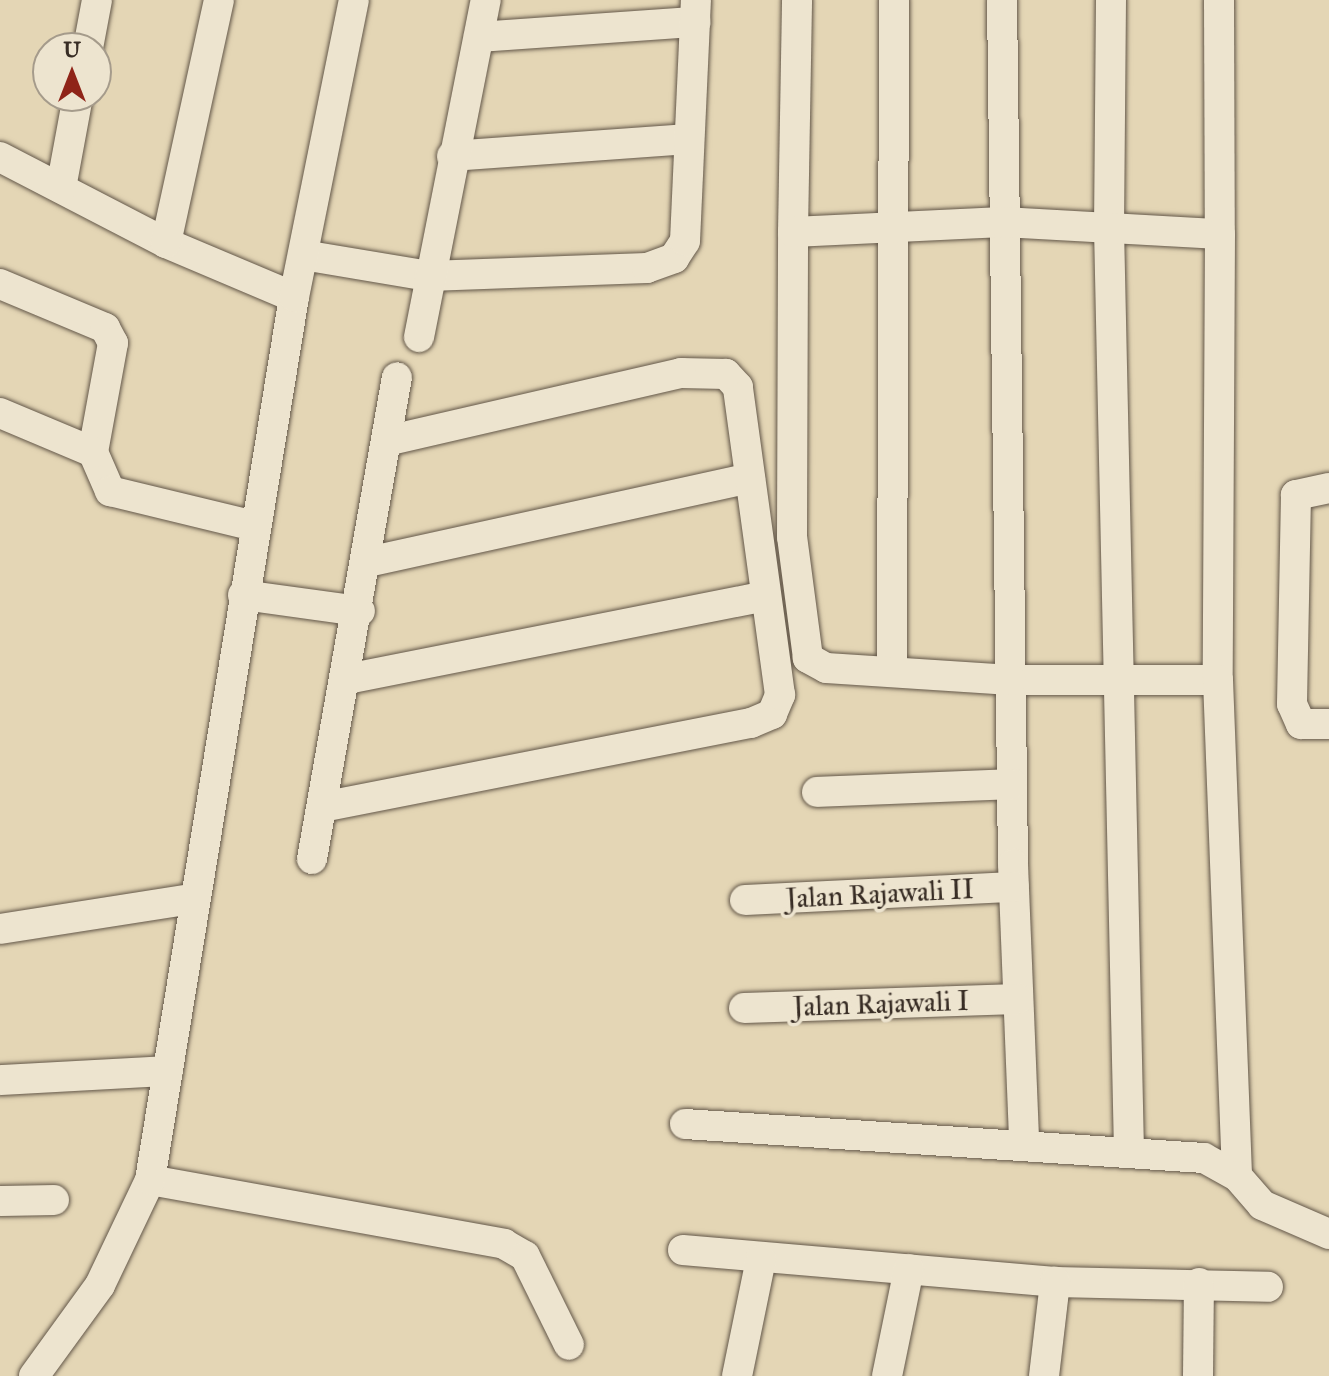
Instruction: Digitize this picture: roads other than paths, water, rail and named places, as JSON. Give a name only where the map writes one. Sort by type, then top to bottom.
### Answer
[{"type":"street","points":[[91,32],[97,0]]},
{"type":"street","points":[[166,243],[219,0]]},
{"type":"street","points":[[34,1376],[100,1285],[150,1180],[192,899],[294,297],[354,0]]},
{"type":"street","points":[[419,337],[452,156],[486,0]]},
{"type":"street","points":[[797,0],[792,537],[803,640],[808,658],[826,668],[1011,680],[1120,684],[1218,680]]},
{"type":"street","points":[[892,672],[898,227],[894,0]]},
{"type":"street","points":[[1002,0],[1012,784],[1024,1143]]},
{"type":"street","points":[[1111,0],[1109,228],[1129,1149]]},
{"type":"street","points":[[1219,0],[1218,680],[1237,1176]]},
{"type":"street","points":[[303,255],[429,276],[647,268],[674,258],[685,241],[687,139],[696,11],[479,37]]},
{"type":"street","points":[[61,188],[75,112]]},
{"type":"street","points":[[452,156],[687,139]]},
{"type":"street","points":[[0,157],[166,243],[294,297]]},
{"type":"street","points":[[793,232],[1003,222],[1220,234]]},
{"type":"street","points":[[0,284],[105,328],[113,343],[93,452],[110,491],[255,526]]},
{"type":"street","points":[[322,807],[772,714],[780,695],[738,387],[726,374],[710,372],[387,441]]},
{"type":"street","points":[[312,859],[360,611],[397,377]]},
{"type":"street","points":[[0,413],[93,452]]},
{"type":"street","points":[[368,562],[750,478]]},
{"type":"street","points":[[1329,488],[1296,495],[1292,704],[1301,724],[1329,724]]},
{"type":"street","points":[[243,595],[360,611]]},
{"type":"street","points":[[347,679],[766,596]]},
{"type":"street","points":[[817,792],[1012,784]]},
{"type":"street","name":"Jalan Rajawali II","points":[[745,900],[1014,887]]},
{"type":"street","points":[[0,929],[192,899]]},
{"type":"street","name":"Jalan Rajawali I","points":[[744,1008],[1018,999]]},
{"type":"street","points":[[0,1080],[168,1071]]},
{"type":"street","points":[[685,1124],[1129,1149],[1204,1158],[1237,1176],[1262,1205],[1329,1234]]},
{"type":"street","points":[[150,1180],[504,1244],[525,1256],[569,1345]]},
{"type":"street","points":[[0,1201],[54,1200]]},
{"type":"street","points":[[683,1250],[1055,1282],[1268,1287]]},
{"type":"street","points":[[737,1376],[761,1259]]},
{"type":"street","points":[[887,1376],[909,1269]]},
{"type":"street","points":[[1044,1376],[1055,1282]]},
{"type":"street","points":[[1198,1376],[1199,1283]]}]
